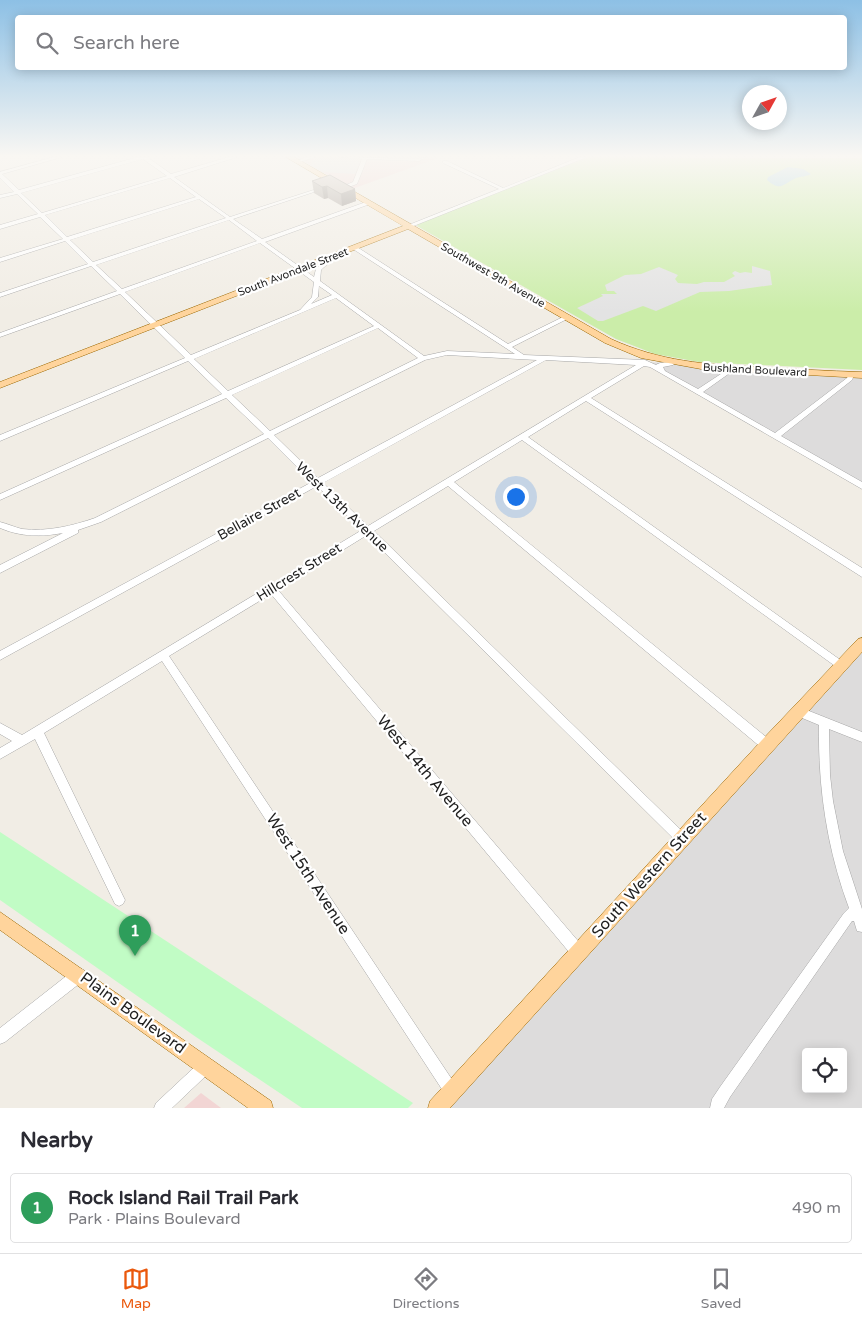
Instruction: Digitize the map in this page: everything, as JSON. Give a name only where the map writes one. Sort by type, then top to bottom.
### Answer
[{"type":"main road","name":"Southwest 9th Avenue","points":[[378,209],[647,362]]},
{"type":"main road","name":"South Avondale Street","points":[[0,385],[300,270],[409,226]]},
{"type":"main road","name":"Bushland Boulevard","points":[[647,362],[732,369],[862,375]]},
{"type":"main road","name":"South Western Street","points":[[437,1108],[862,643]]},
{"type":"main road","name":"Plains Boulevard","points":[[0,920],[80,975],[264,1108]]},
{"type":"street","name":"West 13th Avenue","points":[[34,209],[367,530],[682,839]]},
{"type":"street","points":[[0,227],[62,209]]},
{"type":"street","points":[[0,260],[165,209]]},
{"type":"street","points":[[215,209],[423,358]]},
{"type":"street","points":[[0,295],[259,209]]},
{"type":"street","points":[[0,335],[352,209]]},
{"type":"street","name":"South Avondale Street","points":[[409,226],[454,209]]},
{"type":"street","points":[[355,248],[523,357]]},
{"type":"street","points":[[302,311],[317,291],[318,270],[333,256]]},
{"type":"street","points":[[0,445],[1,436],[336,296]]},
{"type":"street","points":[[508,348],[566,317]]},
{"type":"street","points":[[0,497],[378,326]]},
{"type":"street","name":"Bushland Boulevard","points":[[98,520],[423,358],[447,353],[647,362]]},
{"type":"street","points":[[624,361],[634,359],[633,354]]},
{"type":"street","name":"Bellaire Street","points":[[0,656],[545,358]]},
{"type":"street","name":"Southwest 9th Avenue","points":[[647,362],[861,484]]},
{"type":"street","name":"Hillcrest Street","points":[[0,754],[647,362]]},
{"type":"street","points":[[662,371],[659,365],[671,364]]},
{"type":"street","points":[[699,392],[732,369]]},
{"type":"street","points":[[776,436],[850,379],[851,375]]},
{"type":"street","points":[[587,398],[862,574]]},
{"type":"street","points":[[523,437],[842,667]]},
{"type":"street","points":[[449,482],[767,745]]},
{"type":"street","points":[[0,525],[19,531],[51,532],[81,526],[98,520]]},
{"type":"street","points":[[0,569],[98,520]]},
{"type":"street","name":"West 14th Avenue","points":[[272,589],[579,953]]},
{"type":"street","name":"West 15th Avenue","points":[[163,655],[452,1092]]},
{"type":"street","points":[[799,712],[862,737]]},
{"type":"street","points":[[824,722],[823,760],[827,806],[842,869],[862,926]]},
{"type":"street","points":[[0,728],[22,741]]},
{"type":"street","points":[[37,731],[119,900]]},
{"type":"street","points":[[714,1107],[848,917],[856,911]]},
{"type":"street","points":[[0,1037],[80,975]]},
{"type":"street","points":[[160,1108],[206,1066]]},
{"type":"shaded area","points":[[752,266],[770,271],[772,285],[729,291],[700,292],[656,311],[643,306],[603,321],[598,321],[577,308],[603,296],[601,294],[617,294],[614,291],[607,291],[605,285],[625,275],[641,274],[659,267],[678,275],[675,279],[678,283],[697,284],[724,282],[735,276],[732,273],[735,271],[752,273]]},
{"type":"shaded area","points":[[645,362],[862,374],[862,486]]},
{"type":"shaded area","points":[[862,640],[862,1108],[437,1108]]},
{"type":"shaded area","points":[[201,1093],[221,1108],[184,1108]]},
{"type":"green space","points":[[456,209],[862,209],[862,370],[699,362],[655,354],[616,339],[417,226],[419,223]]},
{"type":"green space","points":[[0,832],[413,1103],[408,1108],[302,1108],[196,1037],[0,900]]},
{"type":"place","name":"Rock Island Rail Trail Park","points":[[135,956]]}]
